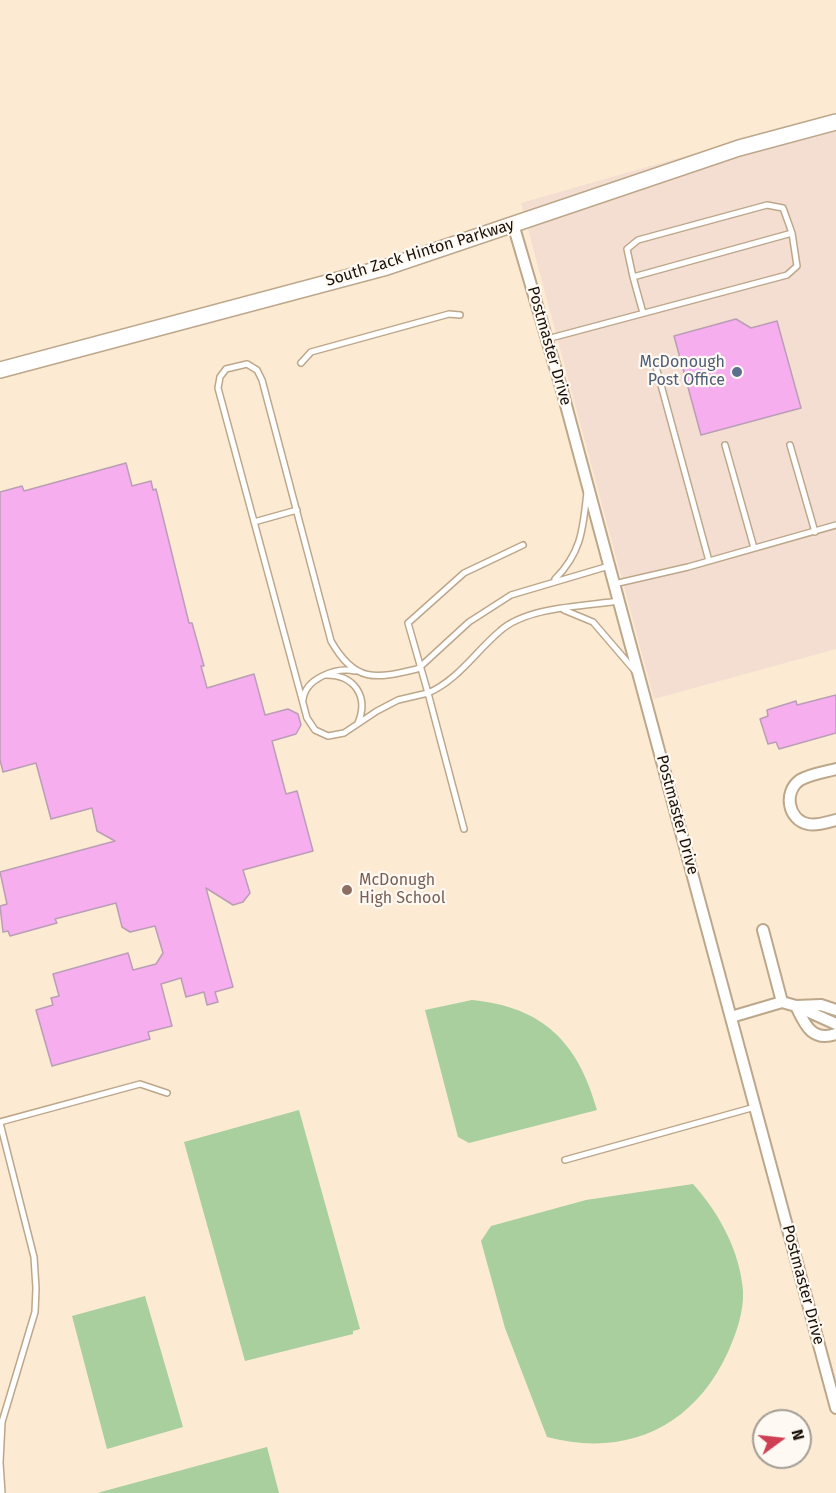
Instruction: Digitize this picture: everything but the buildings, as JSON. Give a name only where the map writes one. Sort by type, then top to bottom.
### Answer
[{"type":"main road","name":"South Zack Hinton Parkway","points":[[0,370],[387,267],[739,148],[836,122]]},
{"type":"street","name":"Postmaster Drive","points":[[513,224],[619,601],[836,1408]]},
{"type":"street","points":[[836,769],[799,781],[792,790],[789,800],[793,813],[804,822],[815,825],[836,820]]},
{"type":"street","points":[[763,930],[782,1002]]},
{"type":"street","points":[[731,1017],[782,1002],[836,1024]]},
{"type":"street","points":[[796,1006],[821,1005],[836,1010]]},
{"type":"street","points":[[796,1006],[805,1025],[813,1034],[824,1037],[836,1034]]},
{"type":"lane","points":[[547,339],[787,275],[797,266],[798,255],[783,208],[767,205],[632,243],[627,249],[643,313]]},
{"type":"lane","points":[[633,277],[792,233]]},
{"type":"lane","points":[[301,363],[310,352],[449,314],[460,315]]},
{"type":"lane","points":[[655,363],[709,561]]},
{"type":"lane","points":[[358,725],[364,708],[357,687],[331,642],[262,380],[257,370],[248,364],[226,369],[220,377],[218,388],[303,704],[307,718],[315,730],[328,736],[344,733],[358,725],[377,711],[398,700],[428,693],[444,686],[501,629],[524,617],[619,601]]},
{"type":"lane","points":[[724,445],[754,548]]},
{"type":"lane","points":[[790,445],[815,532]]},
{"type":"lane","points":[[552,582],[565,568],[582,538],[587,484]]},
{"type":"lane","points":[[254,522],[297,510]]},
{"type":"lane","points":[[614,584],[709,561],[836,525]]},
{"type":"lane","points":[[464,829],[408,623],[464,573],[523,545]]},
{"type":"lane","points":[[303,704],[303,695],[309,687],[326,675],[348,670],[381,678],[420,667],[469,622],[511,595],[609,566]]},
{"type":"lane","points":[[562,609],[593,622],[639,677]]},
{"type":"lane","points":[[343,661],[357,672]]},
{"type":"lane","points":[[326,675],[343,677],[357,687]]},
{"type":"lane","points":[[2,1493],[0,1462],[2,1422],[35,1312],[36,1288],[34,1257],[0,1122],[140,1084],[166,1093]]},
{"type":"lane","points":[[565,1160],[755,1107]]},
{"type":"shaded area","points":[[836,113],[836,649],[654,699],[521,203]]},
{"type":"green space","points":[[472,1000],[497,1004],[519,1011],[538,1020],[554,1032],[568,1047],[579,1065],[597,1110],[469,1143],[458,1137],[425,1010]]},
{"type":"green space","points":[[299,1110],[360,1329],[353,1331],[353,1334],[245,1361],[184,1142]]},
{"type":"green space","points":[[693,1184],[727,1233],[738,1261],[743,1291],[737,1330],[714,1378],[696,1400],[677,1417],[654,1430],[630,1439],[604,1443],[576,1442],[547,1437],[505,1328],[481,1241],[491,1226],[586,1200]]},
{"type":"green space","points":[[145,1296],[183,1427],[107,1449],[72,1316]]},
{"type":"green space","points":[[267,1447],[279,1493],[97,1493]]},
{"type":"place","name":"McDonough Post Office","points":[[737,372]]},
{"type":"place","name":"McDonugh High School","points":[[347,890]]}]
